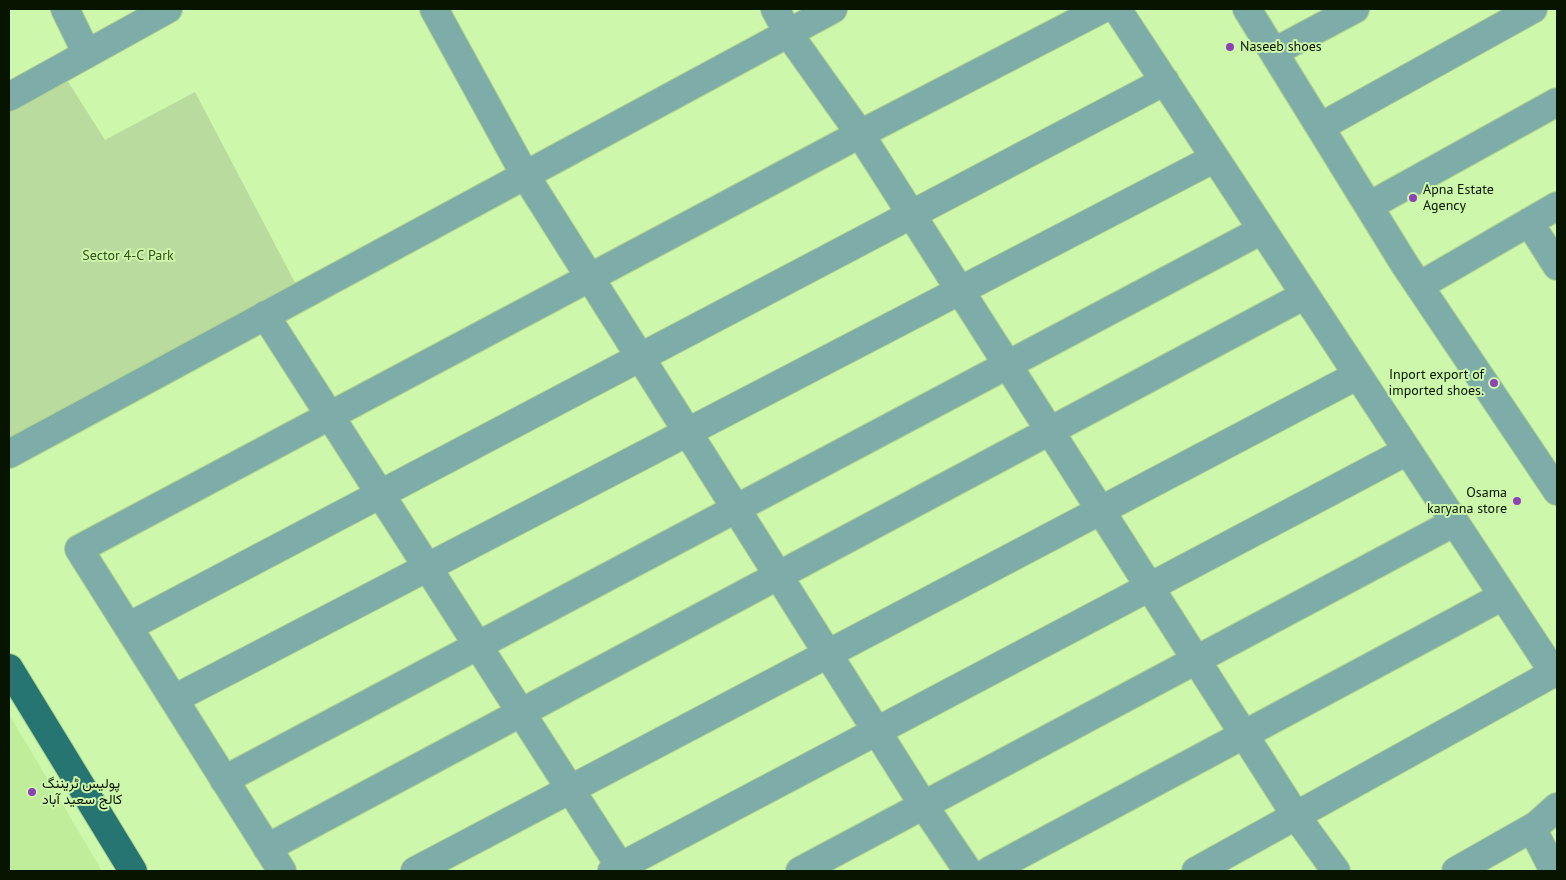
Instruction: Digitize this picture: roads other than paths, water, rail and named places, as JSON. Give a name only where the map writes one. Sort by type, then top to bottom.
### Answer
[{"type":"main road","points":[[9,668],[132,871]]},
{"type":"street","points":[[65,9],[87,54]]},
{"type":"street","points":[[9,97],[168,9]]},
{"type":"street","points":[[434,9],[525,175],[924,806],[968,871]]},
{"type":"street","points":[[774,9],[788,33],[860,134],[1296,816],[1336,871]]},
{"type":"street","points":[[9,454],[833,9]]},
{"type":"street","points":[[282,871],[79,549],[860,134],[1102,9]]},
{"type":"street","points":[[1117,9],[1503,596],[1556,672],[1196,871]]},
{"type":"street","points":[[1247,9],[1419,286],[1557,492]]},
{"type":"street","points":[[1274,52],[1355,9]]},
{"type":"street","points":[[1320,127],[1533,9]]},
{"type":"street","points":[[128,627],[1164,81]]},
{"type":"street","points":[[1369,206],[1557,102]]},
{"type":"street","points":[[174,699],[1215,158]]},
{"type":"street","points":[[1419,286],[1557,206]]},
{"type":"street","points":[[1529,222],[1557,266]]},
{"type":"street","points":[[224,780],[1262,230]]},
{"type":"street","points":[[267,848],[1305,295]]},
{"type":"street","points":[[266,316],[571,789],[619,870],[877,731],[1408,451]]},
{"type":"street","points":[[415,871],[1358,375]]},
{"type":"street","points":[[800,871],[1455,522]]},
{"type":"street","points":[[989,871],[1503,596]]},
{"type":"street","points":[[1456,871],[1532,828],[1557,807]]},
{"type":"street","points":[[1532,828],[1554,871]]},
{"type":"place","name":"Naseeb shoes","points":[[1230,47]]},
{"type":"place","name":"Apna Estate Agency","points":[[1413,198]]},
{"type":"place","name":"Inport export of imported shoes.","points":[[1494,383]]},
{"type":"place","name":"Osama karyana store","points":[[1517,501]]},
{"type":"place","name":"پولیس ٹریننگ کالج سعید آباد","points":[[32,792]]},
{"type":"park label","name":"Sector 4-C Park","points":[[128,256]]}]
